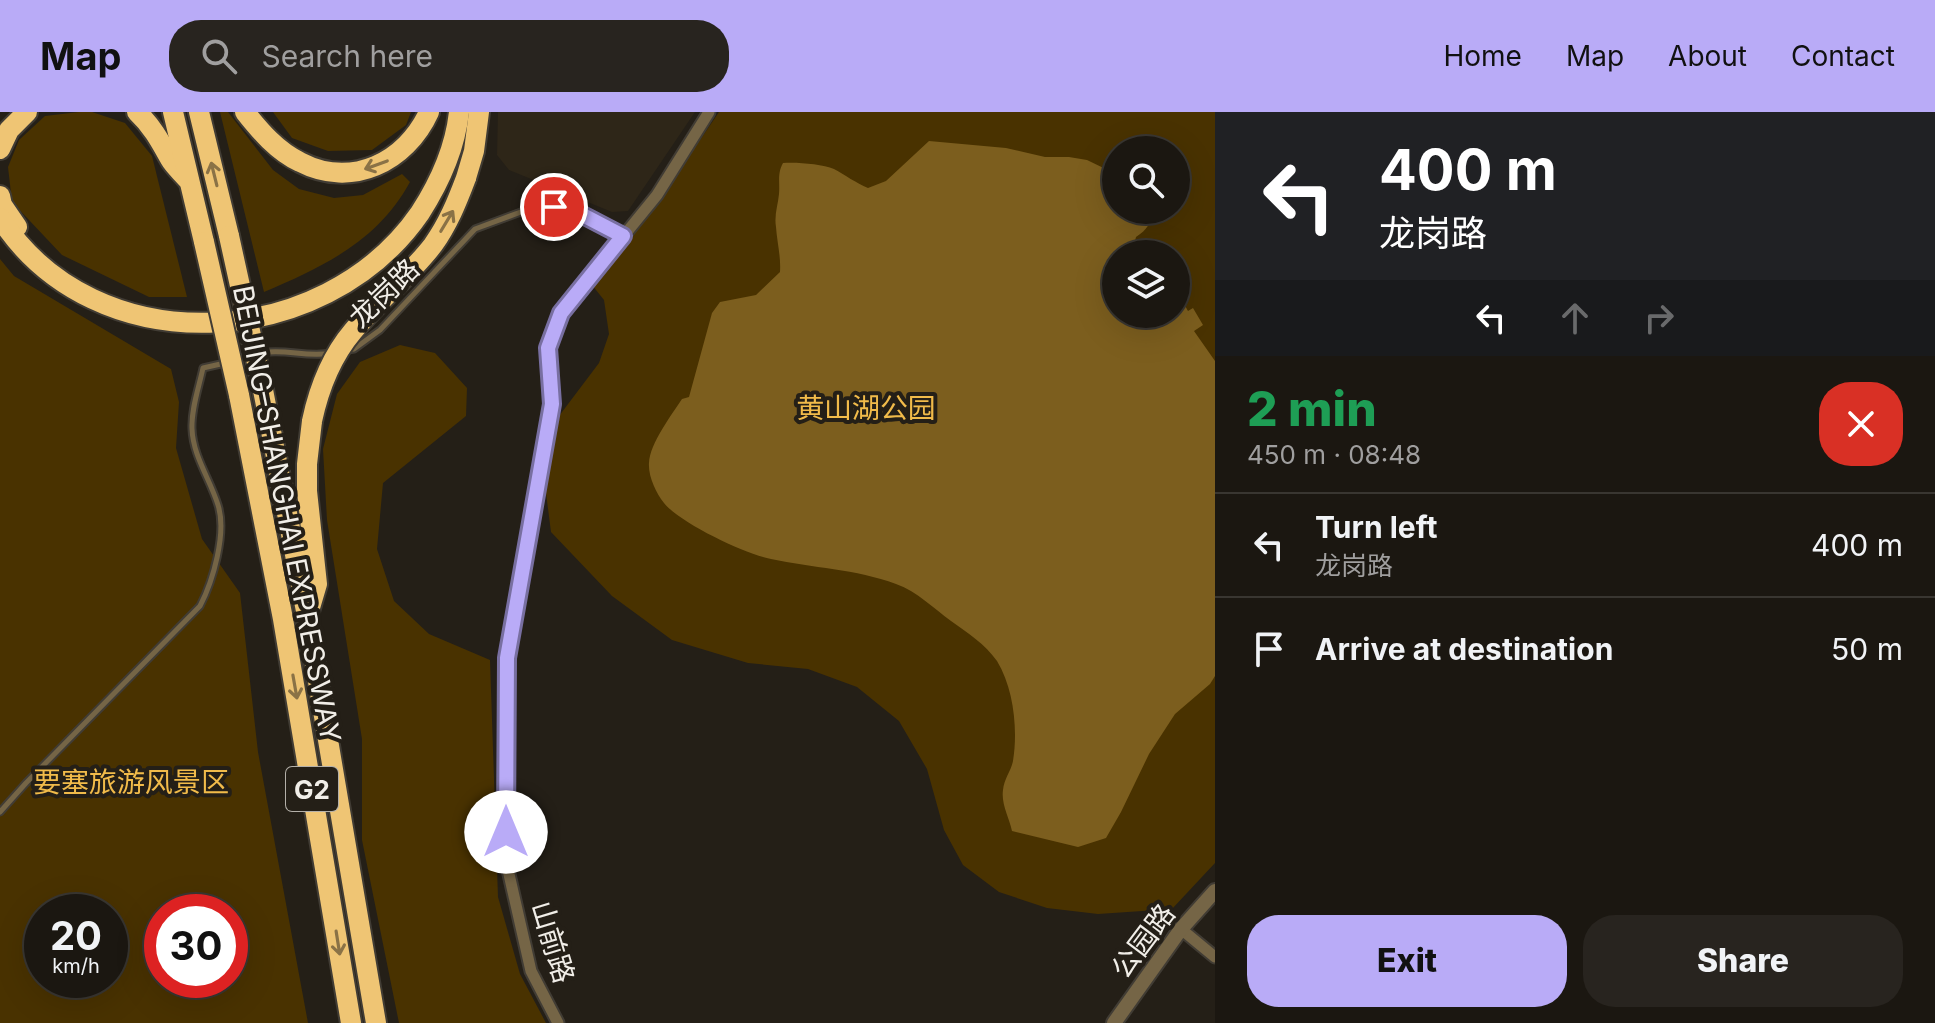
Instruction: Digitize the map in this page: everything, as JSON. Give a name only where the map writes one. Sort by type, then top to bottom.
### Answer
[{"type":"highway","points":[[0,123],[7,112]]},
{"type":"highway","points":[[0,149],[9,130],[27,112]]},
{"type":"highway","points":[[137,112],[162,142],[171,162],[190,182]]},
{"type":"highway","name":"BEIJING–SHANGHAI EXPRESSWAY","points":[[173,112],[239,395],[271,555],[351,1023]]},
{"type":"highway","name":"BEIJING–SHANGHAI EXPRESSWAY","points":[[199,112],[263,390],[317,584],[307,616],[376,1023]]},
{"type":"highway","points":[[245,112],[278,148],[300,163],[325,171],[348,173],[370,169],[389,160],[406,147],[422,128],[429,112]]},
{"type":"highway","points":[[0,196],[2,205],[20,232],[41,254],[93,290],[153,311],[185,314],[249,310],[280,303],[336,278],[385,241],[421,194],[444,157],[450,112]]},
{"type":"highway","points":[[0,218],[13,238],[61,282],[120,311],[151,320],[185,323],[230,321],[282,312],[341,286],[392,248],[429,199],[459,112]]},
{"type":"highway","points":[[301,534],[312,421],[322,383],[351,333],[435,242],[454,210],[474,151],[479,112]]},
{"type":"street","name":"山前路","points":[[558,1023],[531,971],[506,861],[507,658],[552,404],[548,348],[561,313],[657,195],[709,112]]},
{"type":"street","name":"公园路","points":[[1114,1023],[1181,929],[1215,891]]},
{"type":"street","points":[[1181,929],[1215,957]]},
{"type":"lane","name":"龙岗路","points":[[0,812],[200,606],[209,589],[221,528],[219,507],[195,447],[191,426],[203,368],[271,351],[322,355],[354,349],[380,330],[475,229],[529,209],[554,207],[577,212],[623,236]]},
{"type":"shaded area","points":[[498,112],[695,112],[628,211],[612,212],[509,170],[497,155]]},
{"type":"shaded area","points":[[929,141],[1006,148],[1045,157],[1069,157],[1087,160],[1102,167],[1102,224],[1149,224],[1135,240],[1102,240],[1102,328],[1190,328],[1190,310],[1193,308],[1203,325],[1194,331],[1215,361],[1215,676],[1175,714],[1149,754],[1106,838],[1078,847],[1012,831],[1003,795],[1013,761],[1013,710],[1003,672],[982,644],[904,587],[850,572],[771,559],[714,537],[664,503],[650,473],[650,455],[657,438],[682,399],[689,397],[712,313],[720,302],[756,295],[780,272],[775,218],[783,163],[829,167],[868,188],[886,181]]},
{"type":"green space","points":[[92,112],[125,123],[152,156],[187,297],[149,297],[62,255],[12,202],[8,167],[19,140],[45,116]]},
{"type":"green space","points":[[220,112],[228,112],[273,170],[299,189],[334,198],[363,195],[402,174],[410,182],[382,221],[347,250],[307,273],[264,292]]},
{"type":"green space","points":[[273,112],[411,112],[406,125],[372,150],[328,151],[292,138]]},
{"type":"green space","name":"黄山湖公园","points":[[719,112],[1215,112],[1215,863],[1172,909],[1098,914],[1047,908],[999,892],[963,865],[944,830],[927,769],[899,721],[857,687],[808,669],[748,663],[672,640],[612,596],[551,532],[545,485],[559,416],[599,363],[609,334],[604,300],[592,285],[651,212]]},
{"type":"green space","name":"要塞旅游风景区","points":[[0,259],[14,276],[171,369],[179,402],[176,448],[202,539],[240,593],[258,752],[308,1023],[0,1023]]},
{"type":"green space","points":[[400,345],[435,353],[467,388],[466,416],[383,483],[377,549],[394,601],[429,634],[490,660],[498,897],[520,974],[546,1023],[399,1023],[362,840],[362,739],[327,520],[323,449],[337,394],[360,362]]},
{"type":"route","points":[[506,832],[507,658],[552,404],[548,348],[561,313],[623,236],[577,212],[554,207]]}]
